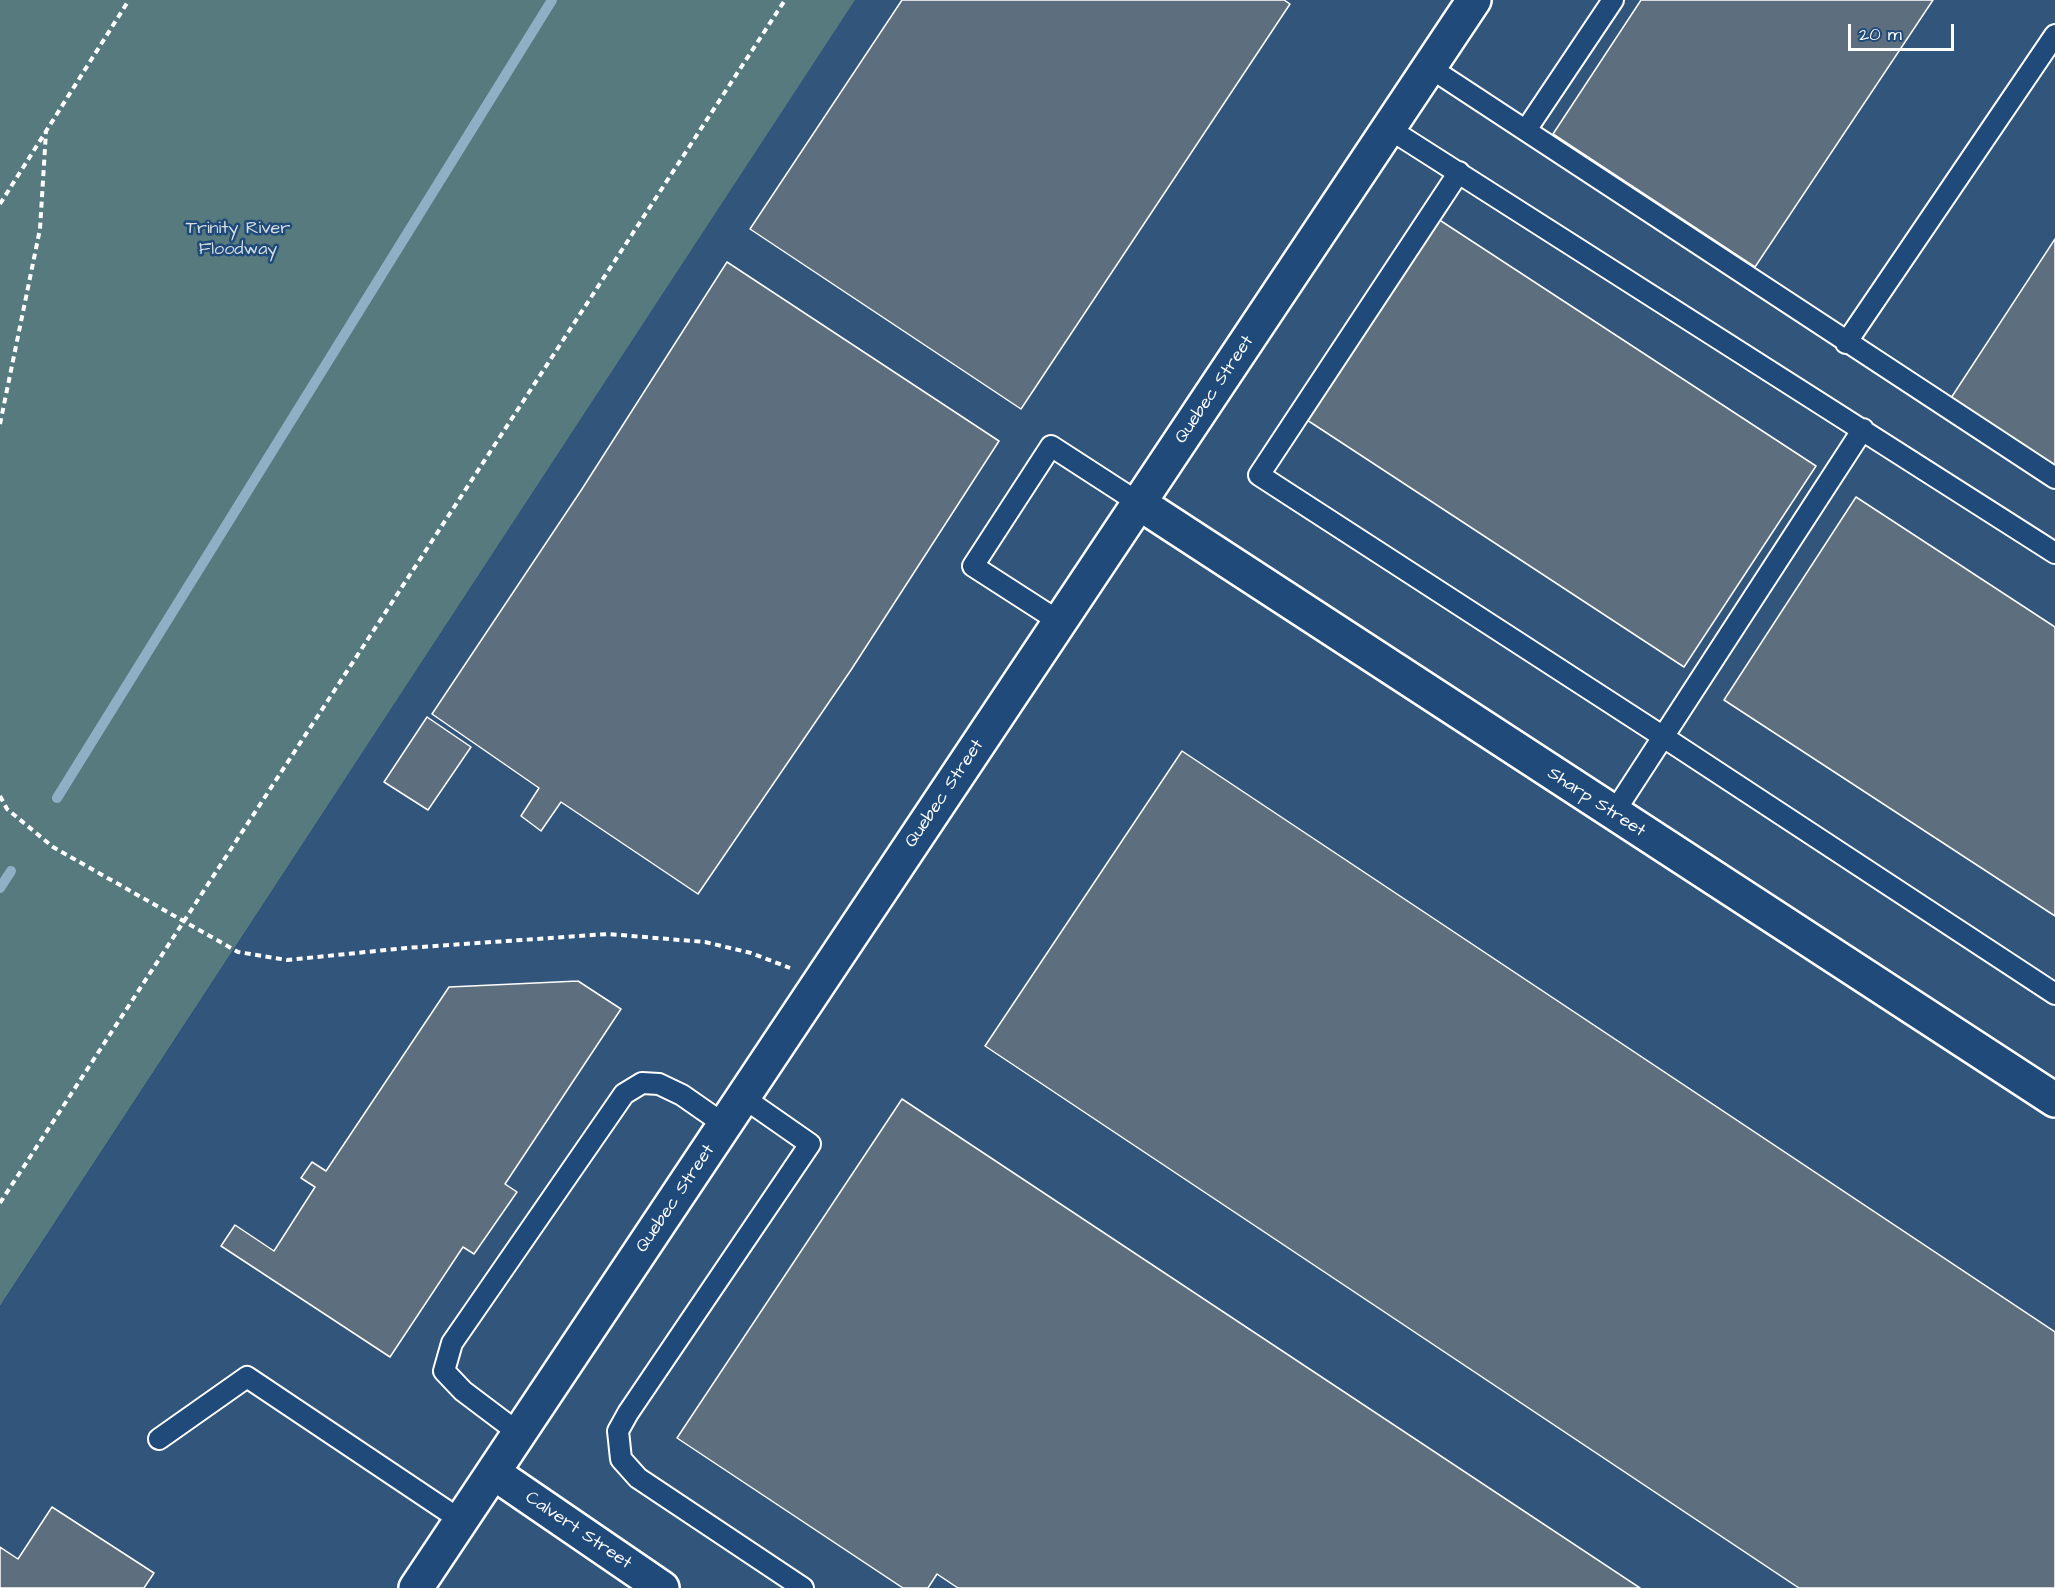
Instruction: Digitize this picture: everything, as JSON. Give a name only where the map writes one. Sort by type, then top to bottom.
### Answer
[{"type":"street","name":"Quebec Street","points":[[417,1588],[1474,0]]},
{"type":"street","name":"Sharp Street","points":[[1139,503],[2055,1100]]},
{"type":"street","name":"Calvert Street","points":[[494,1473],[662,1588]]},
{"type":"lane","points":[[1526,130],[1613,0]]},
{"type":"lane","points":[[1846,343],[2055,35]]},
{"type":"lane","points":[[1429,67],[1846,343],[2055,478]]},
{"type":"lane","points":[[1388,128],[2055,553]]},
{"type":"lane","points":[[1459,172],[1259,474],[2055,994]]},
{"type":"lane","points":[[1613,814],[1863,429]]},
{"type":"lane","points":[[1060,622],[973,566],[1051,446],[1139,503]]},
{"type":"lane","points":[[520,1434],[463,1391],[444,1371],[452,1342],[624,1094],[642,1083],[659,1084],[682,1095],[725,1125]]},
{"type":"lane","points":[[744,1098],[810,1144],[628,1413],[618,1431],[621,1458],[638,1478],[803,1588]]},
{"type":"lane","points":[[159,1439],[247,1377],[462,1521]]},
{"type":"path","points":[[0,204],[129,0]]},
{"type":"path","points":[[0,1203],[785,0]]},
{"type":"path","points":[[0,424],[40,229],[46,132]]},
{"type":"path","points":[[0,796],[8,809],[54,847],[238,952],[287,960],[406,948],[608,934],[705,942],[751,953],[795,969],[820,983]]},
{"type":"shaded area","points":[[855,0],[2055,0],[2055,1588],[0,1588],[0,1307]]},
{"type":"green space","name":"Trinity River Floodway","points":[[0,0],[855,0],[0,1306]]},
{"type":"building","points":[[902,0],[1284,0],[1290,4],[1021,409],[750,229]]},
{"type":"building","points":[[1641,0],[1933,0],[1755,267],[1553,134]]},
{"type":"building","points":[[1438,219],[1816,466],[1684,667],[1307,420]]},
{"type":"building","points":[[2055,239],[2055,466],[1951,398]]},
{"type":"building","points":[[727,262],[999,441],[851,670],[698,894],[561,802],[541,831],[521,816],[539,788],[432,714],[582,489]]},
{"type":"building","points":[[1856,497],[2055,627],[2055,916],[1724,700]]},
{"type":"building","points":[[427,717],[471,747],[428,810],[384,782]]},
{"type":"building","points":[[1182,751],[2055,1332],[2055,1588],[1799,1588],[985,1046]]},
{"type":"building","points":[[578,981],[621,1009],[505,1184],[517,1192],[474,1254],[463,1247],[390,1357],[221,1246],[235,1225],[274,1251],[315,1187],[301,1178],[312,1162],[326,1171],[449,987]]},
{"type":"building","points":[[902,1099],[1640,1588],[958,1588],[937,1574],[928,1588],[903,1588],[677,1438]]},
{"type":"building","points":[[52,1507],[154,1573],[144,1588],[0,1588],[0,1547],[18,1559]]},
{"type":"waterway","points":[[57,798],[552,0]]},
{"type":"waterway","points":[[0,888],[11,871]]}]
